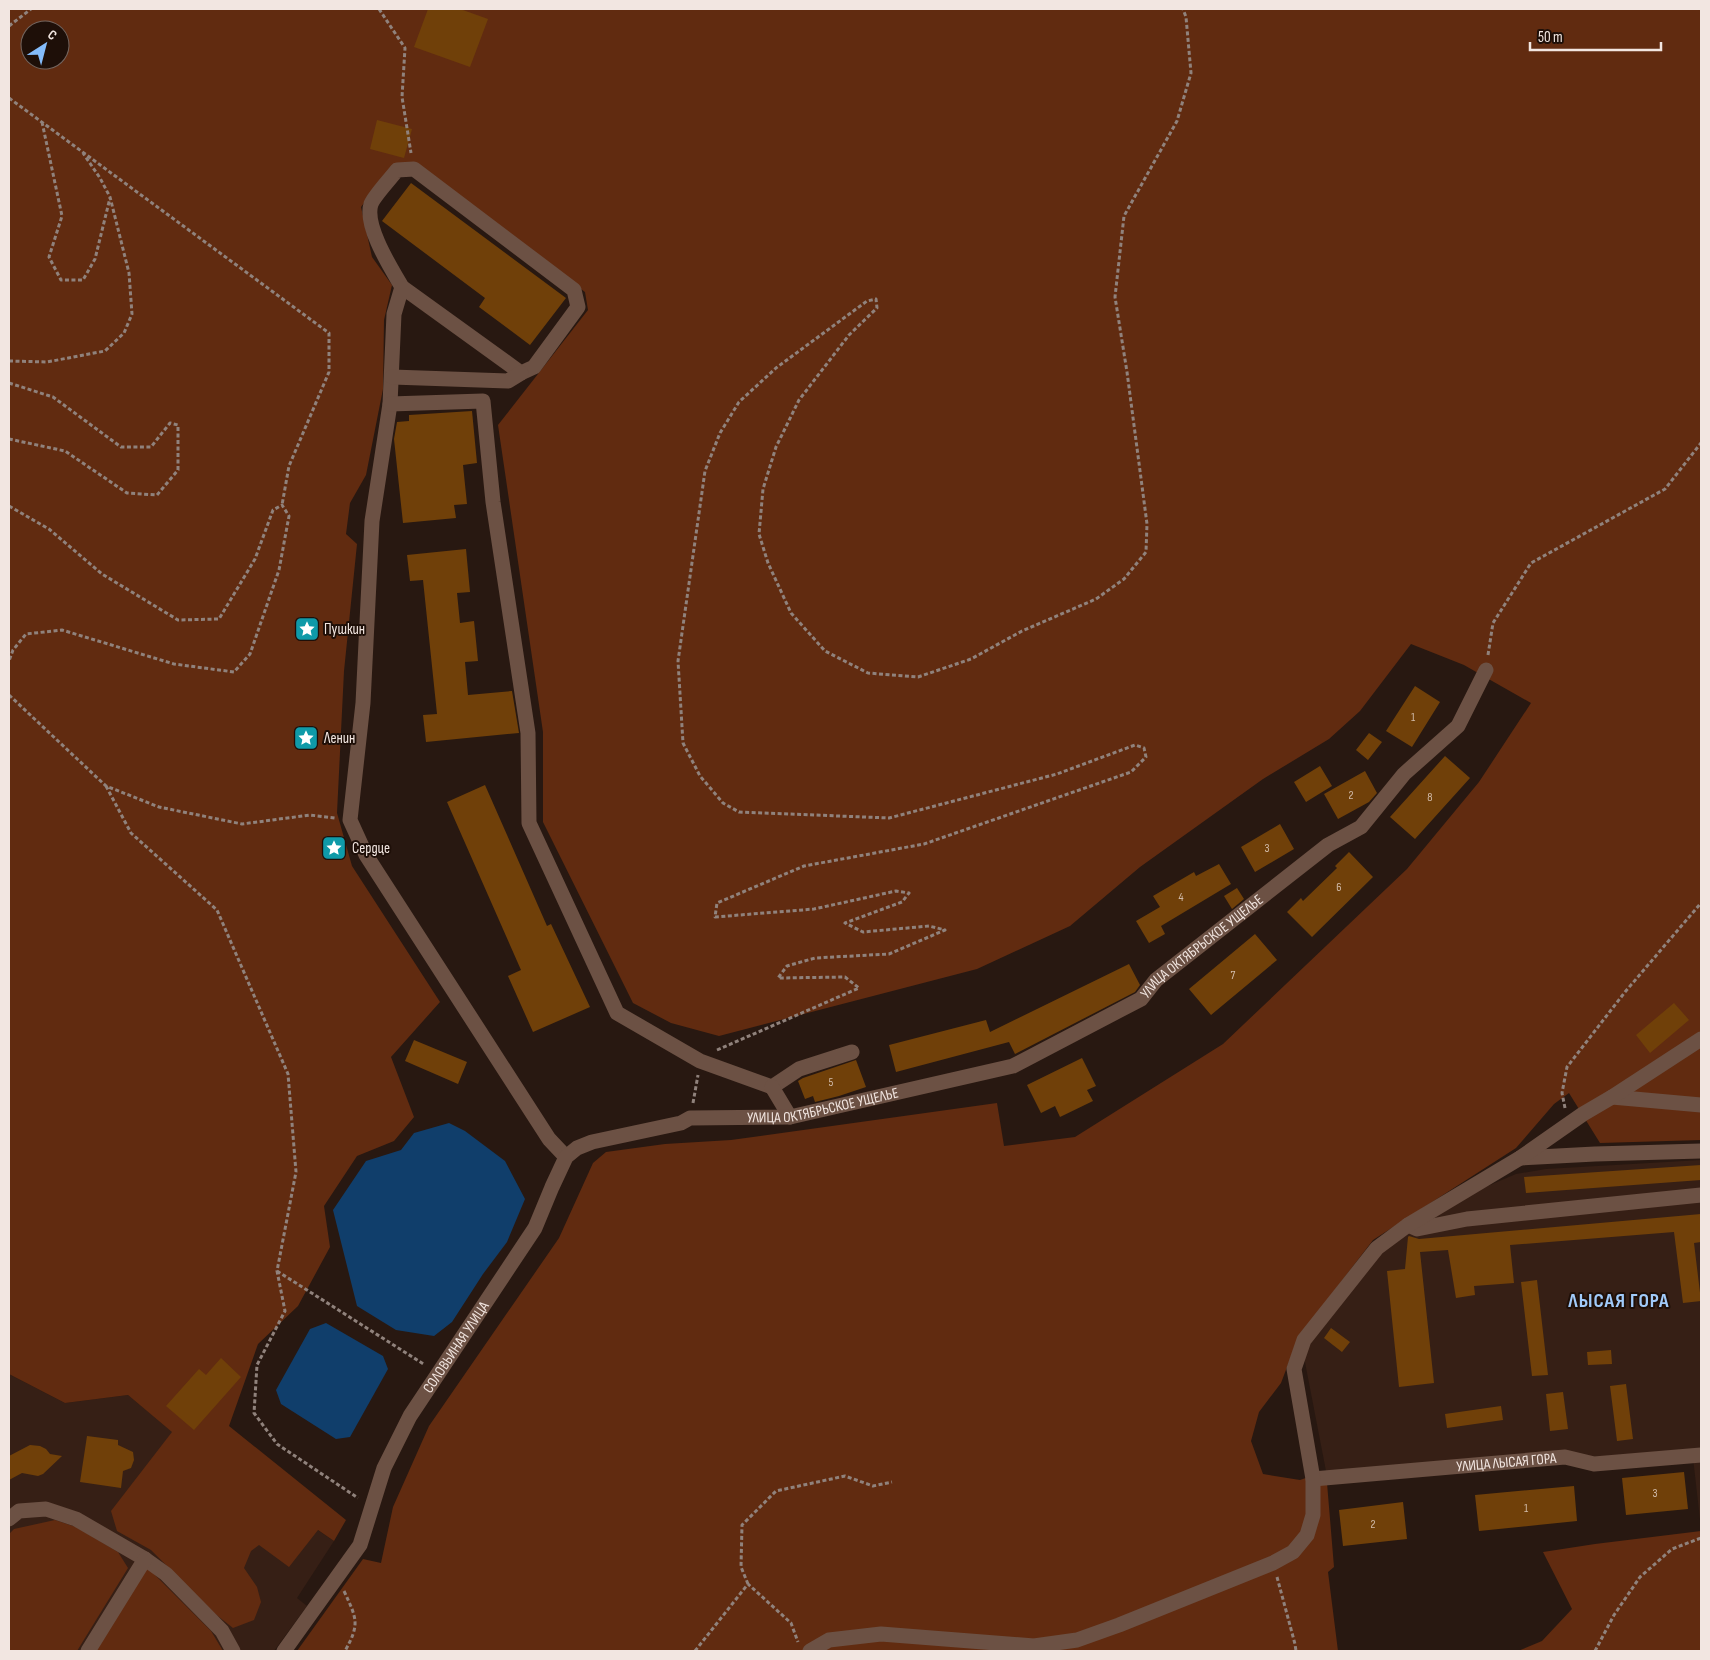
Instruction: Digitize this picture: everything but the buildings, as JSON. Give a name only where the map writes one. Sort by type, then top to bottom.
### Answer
[{"type":"street","points":[[392,377],[508,381],[534,367],[578,307],[574,290],[414,169],[396,170],[371,204],[370,218],[379,247],[402,287],[521,373]]},
{"type":"street","points":[[402,287],[394,314],[390,404],[372,521],[363,703],[350,820],[366,855],[549,1139],[566,1157],[577,1148],[592,1142],[681,1123],[690,1118]]},
{"type":"street","points":[[390,404],[483,400],[493,502],[528,733],[530,823],[617,1012],[700,1061],[772,1087],[790,1117]]},
{"type":"street","name":"УЛИЦА ОКТЯБРЬСКОЕ УЩЕЛЬЕ","points":[[690,1118],[790,1117],[1013,1066],[1142,999],[1156,980],[1328,845],[1361,827],[1404,774],[1458,726],[1486,670]]},
{"type":"street","points":[[810,1651],[828,1640],[881,1634],[1034,1646],[1077,1640],[1273,1563],[1293,1552],[1307,1535],[1313,1515],[1313,1479],[1294,1369],[1304,1340],[1377,1248],[1408,1225],[1520,1158],[1568,1124],[1701,1039]]},
{"type":"street","points":[[772,1087],[799,1069],[852,1052]]},
{"type":"street","points":[[1612,1097],[1701,1105]]},
{"type":"street","points":[[1520,1158],[1595,1154],[1701,1152]]},
{"type":"street","name":"СОЛОВЬИНАЯ УЛИЦА","points":[[284,1651],[360,1545],[384,1468],[410,1416],[535,1228],[566,1157]]},
{"type":"street","points":[[1408,1225],[1418,1229],[1467,1220],[1701,1195]]},
{"type":"street","name":"УЛИЦА ЛЫСАЯ ГОРА","points":[[1313,1479],[1565,1457],[1594,1464],[1700,1456]]},
{"type":"street","points":[[9,1519],[19,1511],[46,1509],[76,1519],[146,1559],[166,1574],[222,1631],[233,1651]]},
{"type":"street","points":[[88,1651],[146,1559]]},
{"type":"path","points":[[9,26],[30,9]]},
{"type":"path","points":[[379,9],[406,48],[402,97],[414,169]]},
{"type":"path","points":[[690,1118],[700,1061],[722,1046],[859,988],[845,976],[778,978],[787,966],[815,958],[889,954],[946,930],[929,926],[863,932],[844,923],[902,902],[909,893],[896,891],[814,909],[715,917],[717,903],[804,866],[924,844],[1130,772],[1146,757],[1144,748],[1135,745],[1057,774],[889,818],[739,812],[723,803],[700,776],[683,743],[678,661],[705,471],[720,433],[739,402],[776,368],[866,301],[876,299],[878,308],[849,335],[799,400],[776,447],[763,489],[759,534],[768,563],[790,613],[825,651],[868,673],[918,677],[971,659],[1022,631],[1096,599],[1124,579],[1146,552],[1147,524],[1115,297],[1124,216],[1177,121],[1191,73],[1184,9]]},
{"type":"path","points":[[9,98],[329,333],[329,372],[289,466],[282,505],[289,516],[279,570],[250,654],[234,672],[174,664],[62,630],[26,634],[13,650],[9,661]]},
{"type":"path","points":[[42,122],[62,216],[49,257],[61,280],[84,280],[94,259],[110,196]]},
{"type":"path","points":[[9,362],[48,362],[104,351],[124,333],[132,314],[129,273],[110,196],[81,151]]},
{"type":"path","points":[[9,383],[53,397],[121,447],[152,447],[170,423],[178,425],[178,470],[157,496],[127,493],[64,451],[9,439]]},
{"type":"path","points":[[1486,670],[1493,623],[1531,563],[1665,489],[1701,443]]},
{"type":"path","points":[[9,506],[49,530],[102,574],[178,620],[219,619],[255,559],[273,510],[282,505]]},
{"type":"path","points":[[9,695],[106,786],[131,832],[217,910],[288,1074],[296,1172],[277,1271],[285,1311],[257,1365],[254,1413],[277,1444],[372,1508]]},
{"type":"path","points":[[106,786],[159,807],[242,824],[310,815],[350,820]]},
{"type":"path","points":[[1568,1124],[1562,1093],[1567,1067],[1625,992],[1701,903]]},
{"type":"path","points":[[277,1271],[438,1373]]},
{"type":"path","points":[[801,1651],[791,1623],[748,1584],[741,1567],[742,1524],[776,1491],[845,1476],[873,1486],[892,1482]]},
{"type":"path","points":[[1595,1651],[1614,1615],[1640,1577],[1672,1549],[1701,1538]]},
{"type":"path","points":[[1273,1563],[1296,1651]]},
{"type":"path","points":[[338,1577],[356,1619],[354,1635],[345,1651]]},
{"type":"path","points":[[695,1651],[748,1584]]},
{"type":"shaded area","points":[[9,9],[1701,9],[1701,1140],[1600,1143],[1569,1093],[1554,1104],[1516,1148],[1373,1240],[1298,1338],[1281,1383],[1259,1412],[1251,1441],[1263,1474],[1300,1480],[1326,1471],[1334,1567],[1328,1572],[1338,1651],[297,1651],[363,1559],[381,1563],[393,1507],[429,1426],[559,1238],[593,1163],[606,1152],[665,1144],[731,1140],[997,1103],[1004,1146],[1075,1137],[1223,1044],[1407,869],[1479,782],[1531,703],[1464,665],[1411,644],[1360,711],[1329,739],[1263,779],[1140,867],[1070,926],[977,969],[719,1036],[671,1023],[633,1003],[543,822],[543,732],[498,425],[588,310],[585,292],[419,168],[392,166],[361,207],[372,257],[392,285],[384,320],[383,389],[366,475],[350,503],[346,534],[357,544],[344,671],[337,813],[352,866],[440,1002],[391,1057],[414,1117],[394,1141],[357,1156],[324,1206],[330,1247],[298,1306],[258,1344],[229,1426],[346,1520],[334,1541],[318,1530],[289,1567],[259,1545],[251,1551],[244,1568],[257,1587],[261,1602],[254,1620],[233,1628],[214,1613],[151,1550],[117,1531],[111,1511],[172,1432],[128,1395],[65,1403],[9,1374]]},
{"type":"shaded area","points":[[1701,1160],[1701,1528],[1692,1449],[1595,1457],[1326,1471],[1304,1357],[1309,1343],[1378,1256],[1422,1219],[1483,1188],[1516,1174],[1546,1169]]},
{"type":"shaded area","points":[[9,1374],[65,1403],[128,1395],[203,1457],[255,1488],[334,1541],[297,1598],[307,1606],[274,1651],[9,1651]]},
{"type":"shaded area","points":[[55,1520],[76,1527],[118,1552],[128,1568],[77,1651],[9,1651],[9,1534],[14,1529]]},
{"type":"shaded area","points":[[1701,1531],[1701,1651],[1518,1651],[1542,1641],[1572,1609],[1543,1552]]},
{"type":"shaded area","points":[[146,1566],[211,1631],[223,1651],[95,1651]]},
{"type":"water","points":[[449,1123],[465,1131],[505,1161],[525,1199],[507,1242],[483,1274],[452,1322],[434,1336],[396,1330],[357,1306],[333,1210],[366,1161],[401,1150],[414,1133]]},
{"type":"water","points":[[326,1323],[383,1356],[388,1369],[350,1437],[336,1439],[281,1404],[276,1390],[310,1329]]},
{"type":"place","name":"Пушкин","points":[[307,629]]},
{"type":"place","name":"Ленин","points":[[306,738]]},
{"type":"place","name":"Сердце","points":[[334,848]]},
{"type":"district","name":"ЛЫСАЯ ГОРА","points":[[1619,1300]]}]
